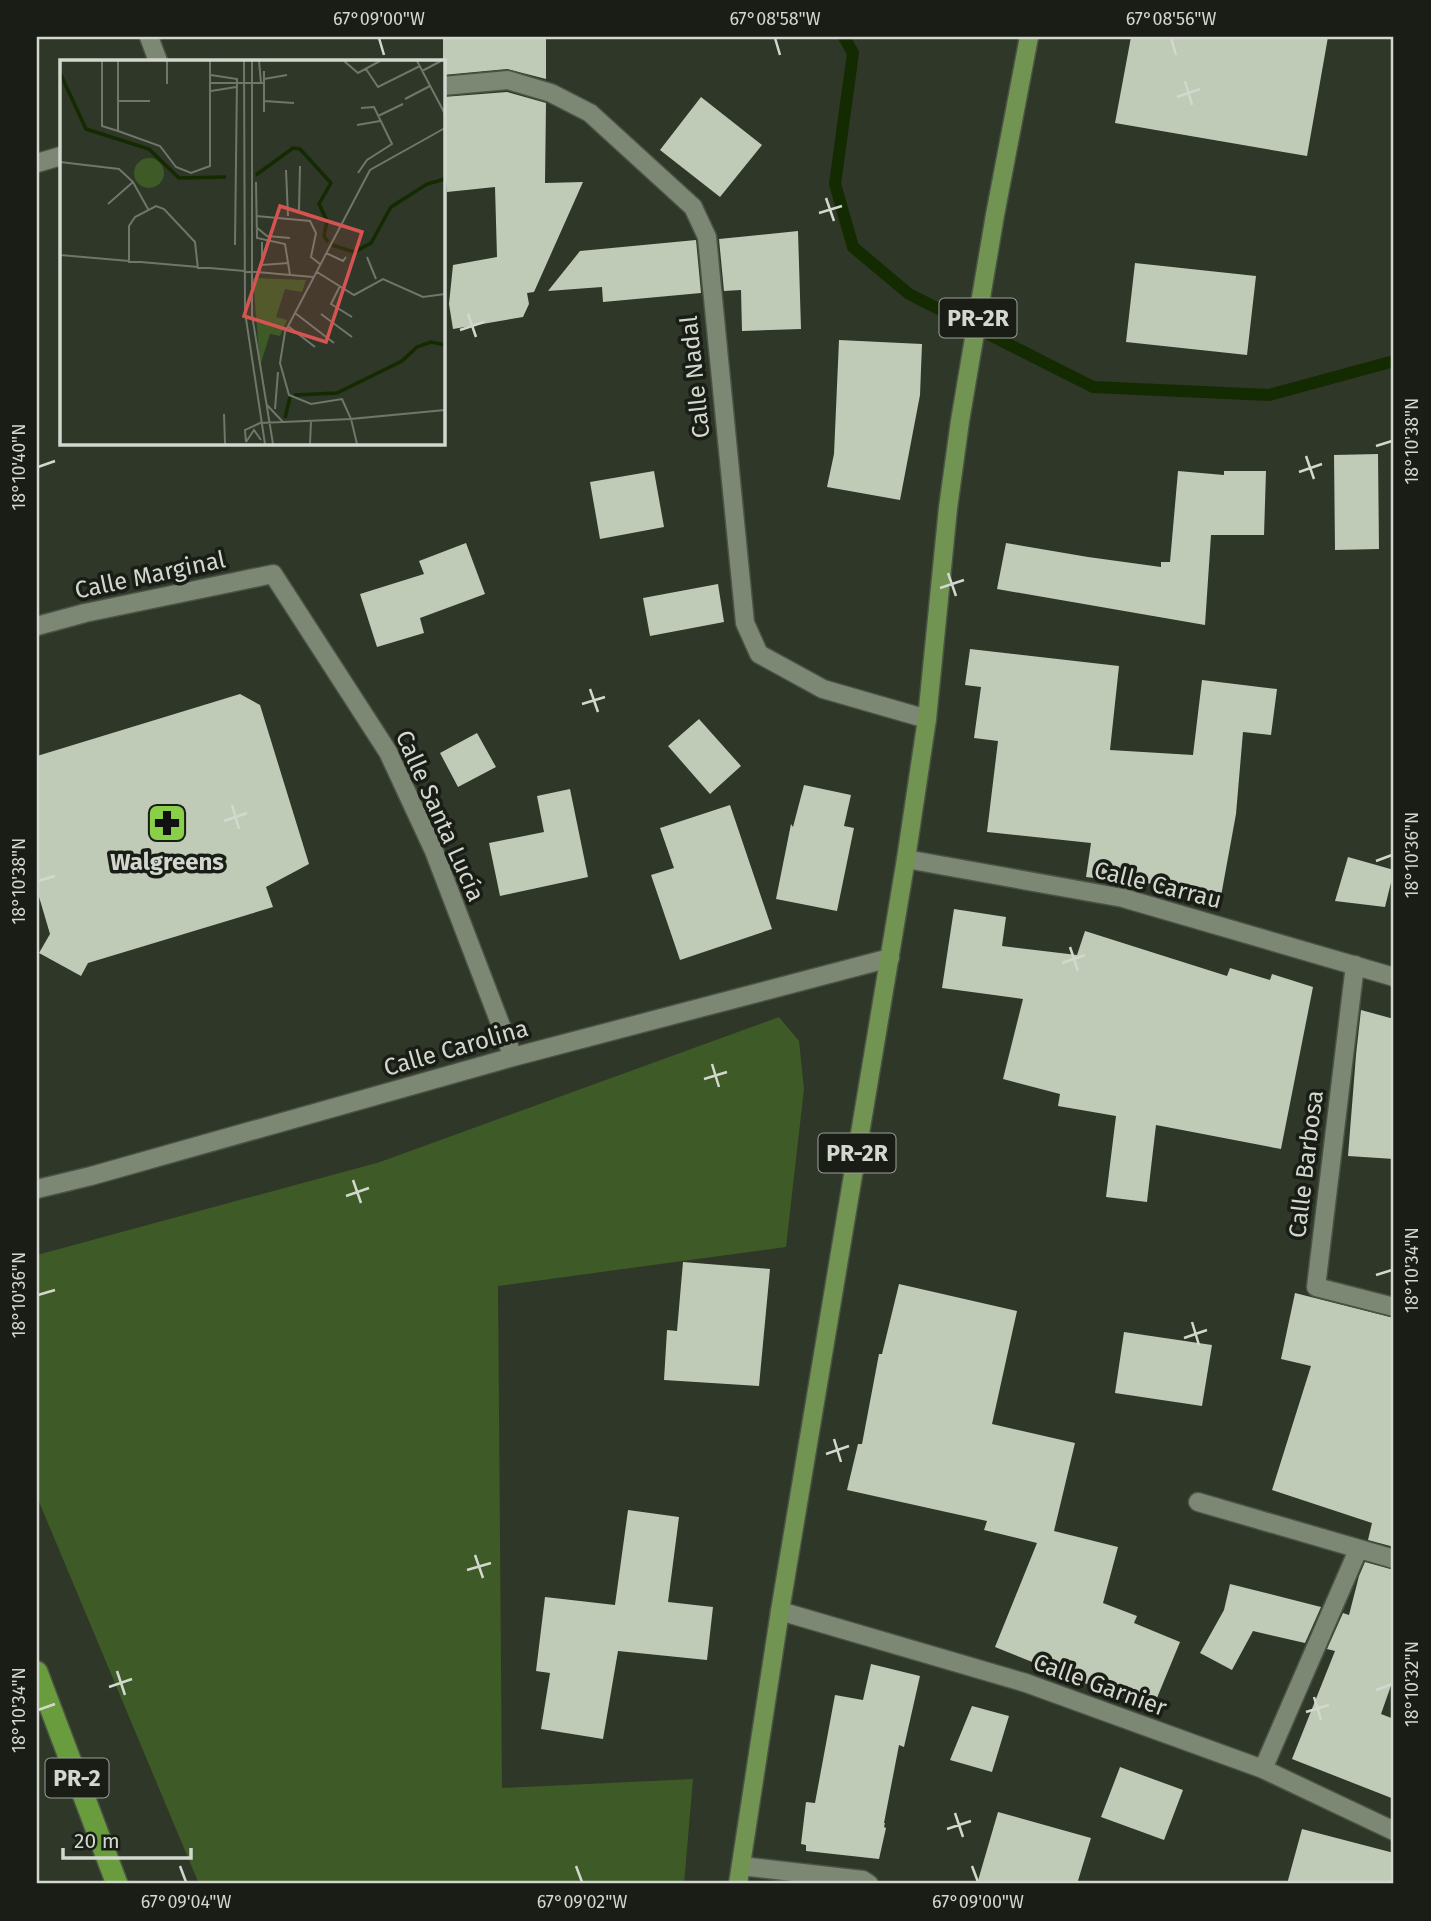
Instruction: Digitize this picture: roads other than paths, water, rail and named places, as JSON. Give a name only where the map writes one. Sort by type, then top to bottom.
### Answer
[{"type":"highway","name":"PR-2","points":[[37,1672],[117,1884]]},
{"type":"main road","name":"PR-2R","points":[[738,1884],[780,1611],[906,859],[927,719],[948,508],[960,421],[1028,37]]},
{"type":"street","points":[[149,37],[158,60]]},
{"type":"street","name":"Calle Nadal","points":[[444,86],[508,80],[551,93],[590,113],[694,207],[707,237],[745,623],[759,654],[823,689],[927,719]]},
{"type":"street","points":[[37,163],[60,156]]},
{"type":"street","name":"Calle Marginal","points":[[37,626],[85,613],[273,574]]},
{"type":"street","name":"Calle Santa Lucía","points":[[273,574],[388,752],[433,850],[513,1056]]},
{"type":"street","name":"Calle Carrau","points":[[906,859],[1123,898],[1394,977]]},
{"type":"street","name":"Calle Carolina","points":[[37,1189],[92,1176],[513,1056],[890,958]]},
{"type":"street","name":"Calle Barbosa","points":[[1355,965],[1315,1287],[1394,1307]]},
{"type":"street","points":[[1198,1502],[1394,1559]]},
{"type":"street","points":[[1262,1769],[1358,1550]]},
{"type":"street","name":"Calle Garnier","points":[[780,1611],[1026,1684],[1262,1769],[1394,1831]]},
{"type":"street","points":[[741,1866],[863,1880],[869,1884]]},
{"type":"waterway","points":[[844,37],[853,53],[835,184],[853,247],[909,294],[1093,387],[1269,395],[1394,361]]},
{"type":"place","name":"Walgreens","points":[[167,823]]}]
